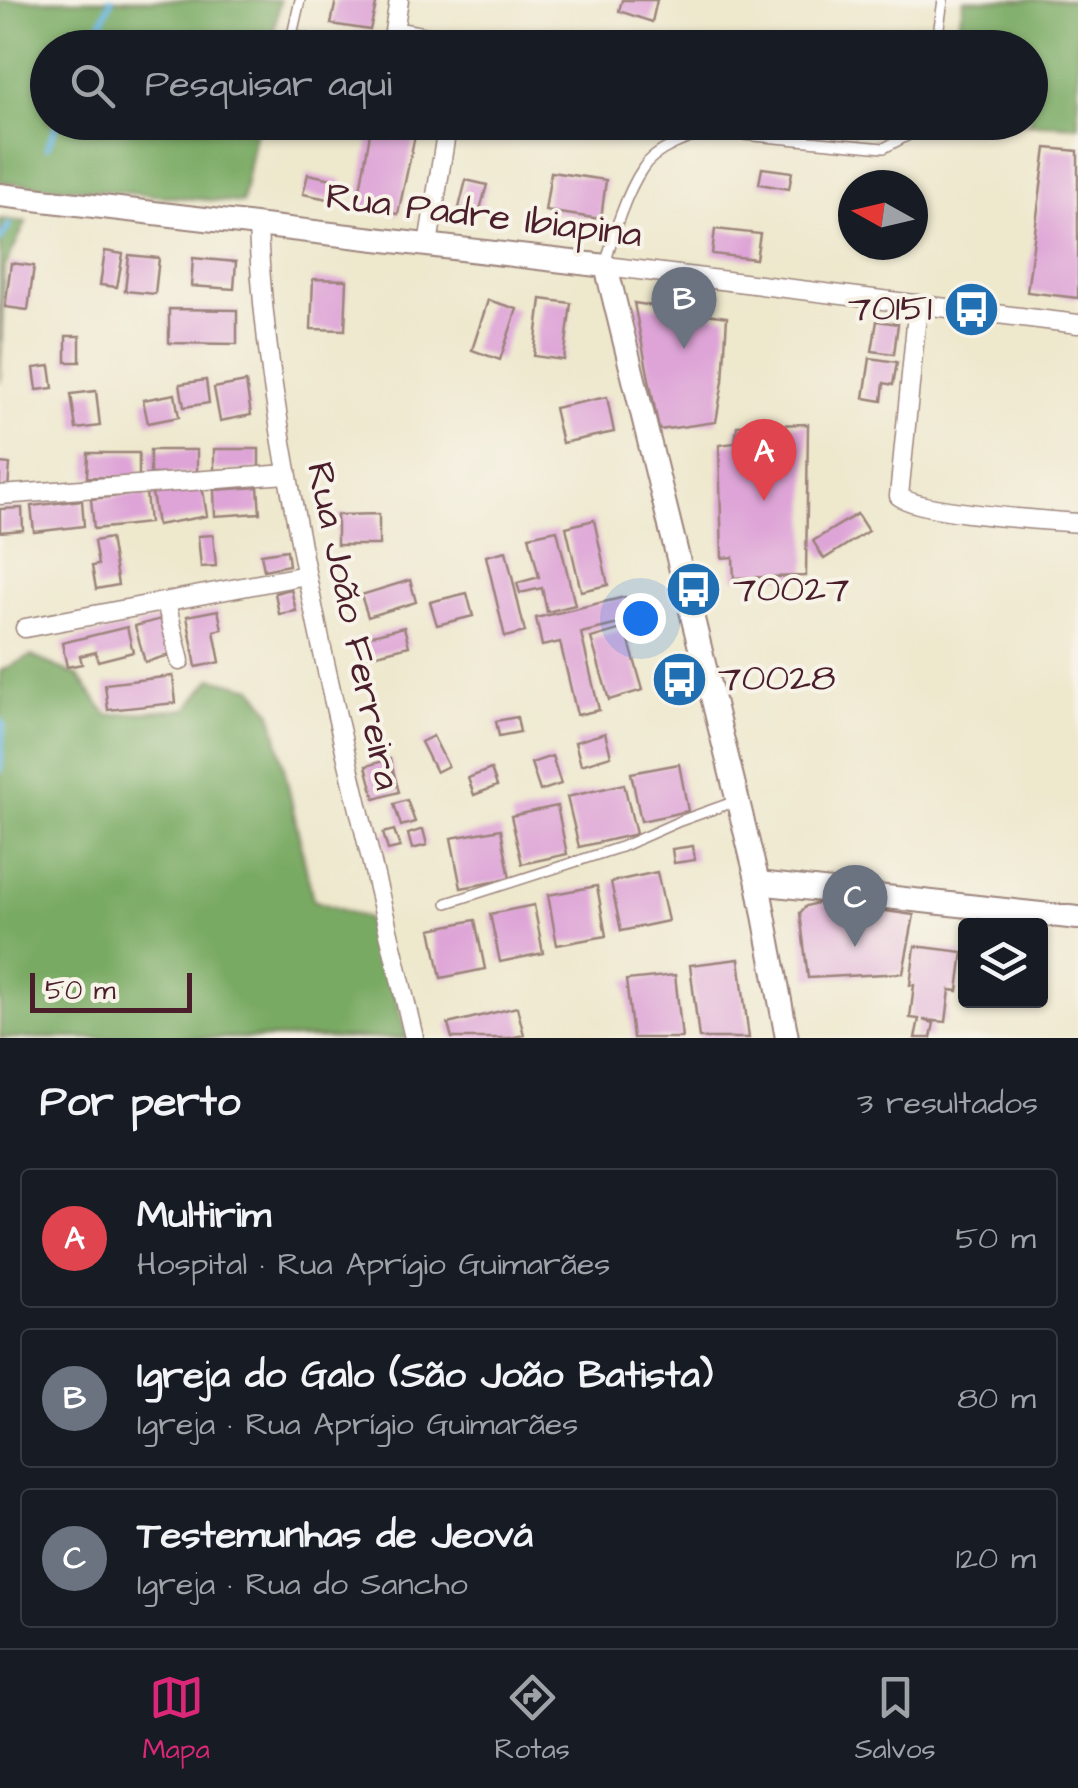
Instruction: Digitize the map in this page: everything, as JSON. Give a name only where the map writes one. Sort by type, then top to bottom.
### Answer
[{"type":"street","points":[[394,30],[399,0]]},
{"type":"street","points":[[428,244],[445,140]]},
{"type":"street","name":"Rua Padre Ibiapina","points":[[0,196],[1078,324]]},
{"type":"street","name":"Rua João Ferreira","points":[[258,224],[264,334],[306,575],[345,758],[414,1038]]},
{"type":"street","points":[[606,266],[758,883],[787,1038]]},
{"type":"street","points":[[918,304],[898,496],[910,504],[1078,523]]},
{"type":"street","points":[[0,495],[287,474]]},
{"type":"street","points":[[25,628],[306,575]]},
{"type":"street","points":[[166,602],[180,662]]},
{"type":"street","points":[[758,883],[1078,918]]},
{"type":"lane","points":[[293,30],[300,0]]},
{"type":"lane","points":[[939,30],[943,0]]},
{"type":"lane","points":[[606,266],[611,242],[643,168],[652,158],[686,140]]},
{"type":"lane","points":[[798,140],[884,148],[899,140]]},
{"type":"lane","points":[[447,903],[621,847],[736,801]]},
{"type":"green space","points":[[0,0],[280,0],[274,30],[30,30],[30,140],[254,140],[242,203],[0,182]]},
{"type":"green space","points":[[964,0],[1078,0],[1078,126],[1048,124],[1048,30],[958,30]]},
{"type":"green space","points":[[0,219],[26,222],[4,269],[0,383]]},
{"type":"green space","points":[[31,656],[78,676],[107,715],[187,709],[212,678],[253,688],[272,713],[313,900],[366,918],[387,962],[407,1038],[0,1038],[0,671]]},
{"type":"building","points":[[336,0],[377,0],[370,30],[331,24]]},
{"type":"building","points":[[622,0],[657,0],[652,22],[619,11]]},
{"type":"building","points":[[369,140],[414,140],[398,214],[357,207]]},
{"type":"building","points":[[1046,148],[1078,151],[1078,298],[1027,292]]},
{"type":"building","points":[[762,168],[792,172],[789,189],[759,184]]},
{"type":"building","points":[[551,172],[606,180],[601,219],[545,211]]},
{"type":"building","points":[[308,174],[342,181],[338,201],[303,194]]},
{"type":"building","points":[[466,180],[487,185],[479,213],[459,208]]},
{"type":"building","points":[[715,229],[760,234],[756,259],[712,254]]},
{"type":"building","points":[[105,251],[123,254],[117,287],[100,285]]},
{"type":"building","points":[[129,255],[159,258],[155,294],[125,291]]},
{"type":"building","points":[[193,258],[236,262],[234,289],[191,286]]},
{"type":"building","points":[[11,263],[34,266],[28,310],[5,307]]},
{"type":"building","points":[[313,279],[347,280],[345,330],[311,329]]},
{"type":"building","points":[[541,299],[571,303],[564,360],[534,356]]},
{"type":"building","points":[[488,300],[517,309],[500,360],[472,350]]},
{"type":"building","points":[[634,303],[727,317],[716,422],[659,430]]},
{"type":"building","points":[[169,309],[237,310],[237,344],[169,343]]},
{"type":"building","points":[[877,321],[898,324],[894,354],[872,351]]},
{"type":"building","points":[[66,336],[80,336],[80,362],[66,362]]},
{"type":"building","points":[[870,358],[897,362],[893,385],[884,383],[882,401],[864,398]]},
{"type":"building","points":[[50,366],[53,388],[37,390],[34,368]]},
{"type":"building","points":[[206,380],[209,403],[184,407],[180,384]]},
{"type":"building","points":[[246,382],[251,415],[220,421],[214,388]]},
{"type":"building","points":[[96,391],[100,426],[76,429],[71,394]]},
{"type":"building","points":[[175,394],[179,417],[148,423],[143,400]]},
{"type":"building","points":[[607,397],[614,432],[562,443],[554,408]]},
{"type":"building","points":[[808,424],[806,576],[734,578],[733,557],[722,558],[719,445],[735,443],[737,426]]},
{"type":"building","points":[[214,449],[259,449],[259,470],[214,470]]},
{"type":"building","points":[[150,450],[197,450],[197,474],[150,474]]},
{"type":"building","points":[[88,453],[139,453],[139,478],[87,477]]},
{"type":"building","points":[[0,463],[10,464],[8,489],[0,488]]},
{"type":"building","points":[[202,485],[207,516],[157,525],[152,493]]},
{"type":"building","points":[[258,487],[260,513],[215,516],[214,490]]},
{"type":"building","points":[[146,493],[149,523],[94,529],[91,499]]},
{"type":"building","points":[[82,500],[84,526],[34,532],[31,506]]},
{"type":"building","points":[[22,508],[23,530],[0,532],[0,509]]},
{"type":"building","points":[[379,514],[379,545],[337,545],[337,515]]},
{"type":"building","points":[[857,514],[868,531],[824,559],[813,541]]},
{"type":"building","points":[[594,520],[608,585],[581,591],[566,527]]},
{"type":"building","points":[[557,530],[575,605],[547,612],[542,588],[520,593],[517,583],[539,577],[529,536]]},
{"type":"building","points":[[213,535],[216,566],[201,567],[198,536]]},
{"type":"building","points":[[110,538],[118,585],[96,589],[92,566],[98,565],[94,541]]},
{"type":"building","points":[[287,550],[289,565],[264,570],[261,554]]},
{"type":"building","points":[[506,551],[525,632],[505,637],[486,556]]},
{"type":"building","points":[[410,580],[416,602],[368,617],[361,595]]},
{"type":"building","points":[[291,589],[296,611],[279,614],[275,593]]},
{"type":"building","points":[[467,593],[473,616],[437,625],[430,602]]},
{"type":"building","points":[[625,597],[631,621],[581,633],[599,710],[577,715],[560,642],[542,646],[536,618]]},
{"type":"building","points":[[218,610],[222,629],[214,631],[220,662],[196,667],[187,616]]},
{"type":"building","points":[[161,619],[170,655],[145,662],[135,626]]},
{"type":"building","points":[[127,627],[133,652],[98,661],[96,652],[80,656],[82,664],[67,667],[62,643]]},
{"type":"building","points":[[404,627],[409,646],[361,658],[357,639]]},
{"type":"building","points":[[625,628],[643,690],[609,700],[591,638]]},
{"type":"building","points":[[173,676],[176,703],[108,710],[105,684]]},
{"type":"building","points":[[517,717],[520,732],[499,736],[496,721]]},
{"type":"building","points":[[605,733],[611,756],[581,765],[575,742]]},
{"type":"building","points":[[433,736],[448,766],[436,772],[421,742]]},
{"type":"building","points":[[552,756],[561,784],[540,791],[531,763]]},
{"type":"building","points":[[390,759],[399,792],[375,799],[366,766]]},
{"type":"building","points":[[679,764],[688,811],[641,821],[631,773]]},
{"type":"building","points":[[491,769],[497,786],[474,795],[468,778]]},
{"type":"building","points":[[624,784],[636,834],[579,847],[567,797]]},
{"type":"building","points":[[407,800],[415,822],[401,826],[394,804]]},
{"type":"building","points":[[557,806],[567,854],[522,864],[511,816]]},
{"type":"building","points":[[423,829],[427,845],[412,849],[408,834]]},
{"type":"building","points":[[501,829],[510,879],[461,888],[451,838]]},
{"type":"building","points":[[394,830],[400,847],[388,850],[383,833]]},
{"type":"building","points":[[693,846],[695,860],[674,863],[672,849]]},
{"type":"building","points":[[657,872],[668,921],[621,931],[611,882]]},
{"type":"building","points":[[597,886],[606,936],[557,945],[548,895]]},
{"type":"building","points":[[821,902],[914,915],[903,973],[808,978],[800,913],[806,906]]},
{"type":"building","points":[[534,905],[543,953],[500,962],[490,914]]},
{"type":"building","points":[[475,920],[485,969],[441,978],[431,929]]},
{"type":"building","points":[[915,946],[958,951],[958,991],[950,990],[946,1022],[923,1020],[934,1023],[931,1038],[915,1038],[919,1019],[910,1018],[914,985],[910,985]]},
{"type":"building","points":[[739,959],[749,1038],[699,1038],[690,965]]},
{"type":"building","points":[[675,975],[682,1038],[633,1038],[626,980]]},
{"type":"building","points":[[517,1007],[524,1035],[452,1038],[448,1024]]},
{"type":"waterway","points":[[98,30],[111,0]]},
{"type":"waterway","points":[[47,147],[50,140]]},
{"type":"waterway","points":[[0,240],[9,225]]},
{"type":"waterway","points":[[0,720],[0,771]]},
{"type":"place","name":"70151","points":[[971,309]]},
{"type":"place","name":"Igreja do Galo (São João Batista)","points":[[684,349]]},
{"type":"place","name":"Multirim","points":[[764,501]]},
{"type":"place","name":"70027","points":[[694,590]]},
{"type":"place","name":"70028","points":[[679,679]]},
{"type":"place","name":"Testemunhas de Jeová","points":[[855,947]]}]
